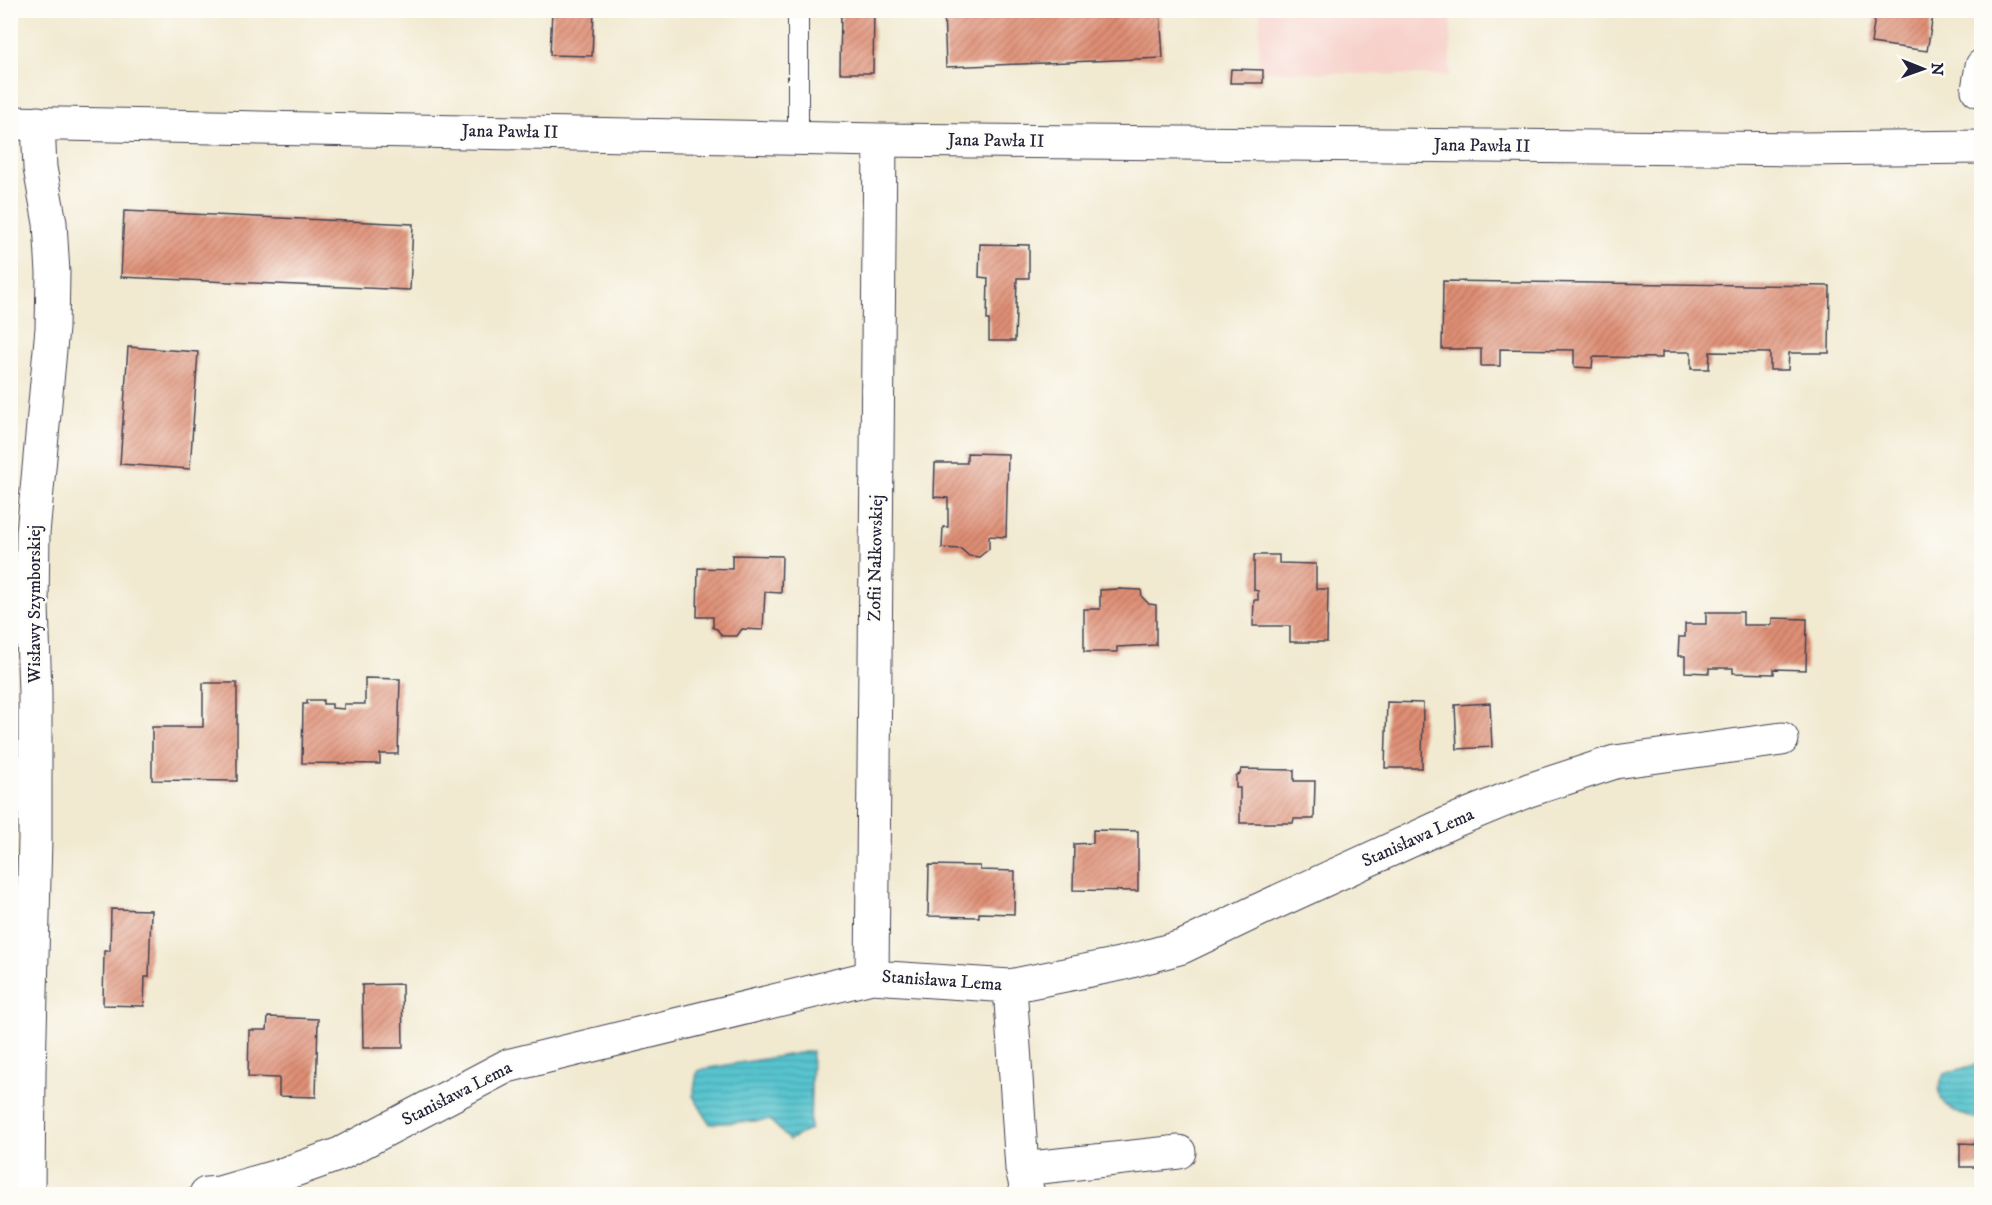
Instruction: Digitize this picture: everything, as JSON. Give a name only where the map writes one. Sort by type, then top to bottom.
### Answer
[{"type":"street","name":"Jana Pawła II","points":[[24,123],[880,140],[1801,149],[1982,147]]},
{"type":"street","name":"Wisławy Szymborskiej","points":[[24,123],[40,168],[50,223],[53,273],[52,328],[37,474],[33,544],[35,839],[28,1194]]},
{"type":"street","name":"Zofii Nałkowskiej","points":[[872,977],[880,140]]},
{"type":"street","name":"Stanisława Lema","points":[[206,1194],[219,1193],[281,1175],[340,1154],[507,1066],[872,977],[1010,986],[1120,964],[1182,947],[1451,822],[1529,790],[1615,762],[1782,739]]},
{"type":"street","points":[[1010,986],[1025,1182],[1179,1152]]},
{"type":"lane","points":[[798,10],[798,138]]},
{"type":"shaded area","points":[[1260,11],[1451,11],[1450,76],[1258,71]]},
{"type":"water","points":[[812,1051],[810,1129],[789,1140],[770,1120],[710,1124],[693,1096],[697,1072],[703,1069]]},
{"type":"water","points":[[1981,1064],[1981,1120],[1963,1115],[1948,1107],[1942,1101],[1940,1094],[1944,1074]]},
{"type":"building","points":[[552,10],[594,10],[592,56],[550,55]]},
{"type":"building","points":[[841,10],[874,10],[873,73],[840,73]]},
{"type":"building","points":[[944,10],[1160,10],[1163,58],[946,67]]},
{"type":"building","points":[[1876,10],[1934,10],[1927,51],[1871,43]]},
{"type":"building","points":[[1231,69],[1263,70],[1263,83],[1230,83]]},
{"type":"building","points":[[124,211],[413,224],[410,290],[121,277]]},
{"type":"building","points":[[980,244],[1029,245],[1029,278],[1017,278],[1015,341],[989,341],[988,278],[979,277]]},
{"type":"building","points":[[1443,281],[1830,286],[1829,353],[1789,353],[1788,370],[1770,370],[1770,353],[1710,352],[1709,369],[1691,369],[1691,352],[1662,352],[1662,358],[1593,357],[1592,368],[1574,367],[1574,350],[1500,349],[1500,366],[1481,366],[1481,349],[1442,349]]},
{"type":"building","points":[[128,347],[198,352],[190,469],[120,464]]},
{"type":"building","points":[[967,453],[1008,454],[1006,537],[989,536],[989,549],[979,557],[969,556],[961,549],[942,548],[943,527],[948,527],[948,498],[934,497],[935,463],[967,463]]},
{"type":"building","points":[[732,555],[782,556],[781,593],[765,592],[763,630],[742,629],[737,636],[722,636],[717,629],[713,628],[713,617],[697,617],[698,568],[732,569]]},
{"type":"building","points":[[1254,555],[1279,555],[1279,563],[1316,564],[1316,589],[1328,589],[1327,642],[1290,642],[1290,626],[1253,626],[1254,600],[1258,600],[1258,591],[1254,590]]},
{"type":"building","points":[[1100,590],[1141,590],[1142,597],[1149,604],[1156,605],[1156,645],[1117,647],[1117,652],[1084,652],[1084,609],[1100,609]]},
{"type":"building","points":[[1706,612],[1743,612],[1743,625],[1772,625],[1772,618],[1807,619],[1806,670],[1774,669],[1774,674],[1733,673],[1733,668],[1709,668],[1709,673],[1685,672],[1685,656],[1678,656],[1679,637],[1685,637],[1685,624],[1706,624]]},
{"type":"building","points":[[365,678],[400,679],[398,754],[380,754],[380,764],[302,763],[303,704],[307,704],[307,700],[323,700],[323,704],[332,704],[332,708],[344,709],[344,704],[365,704]]},
{"type":"building","points":[[203,683],[237,683],[237,781],[152,780],[152,727],[203,727]]},
{"type":"building","points":[[1387,702],[1423,703],[1422,768],[1385,768]]},
{"type":"building","points":[[1490,703],[1492,747],[1457,749],[1455,705]]},
{"type":"building","points":[[1241,769],[1294,770],[1294,781],[1315,781],[1314,819],[1294,819],[1293,823],[1240,823],[1240,788],[1236,788],[1236,776],[1240,774]]},
{"type":"building","points":[[1093,830],[1138,831],[1138,891],[1073,890],[1074,844],[1093,843]]},
{"type":"building","points":[[929,865],[980,866],[980,870],[1015,871],[1014,914],[979,913],[979,917],[928,916]]},
{"type":"building","points":[[111,909],[151,910],[149,977],[145,977],[144,1006],[103,1005],[104,951],[110,951]]},
{"type":"building","points":[[402,984],[403,1048],[363,1048],[362,985]]},
{"type":"building","points":[[268,1017],[318,1019],[316,1097],[279,1096],[279,1078],[248,1077],[249,1030],[267,1030]]},
{"type":"building","points":[[1960,1143],[1982,1144],[1982,1167],[1960,1167]]}]
